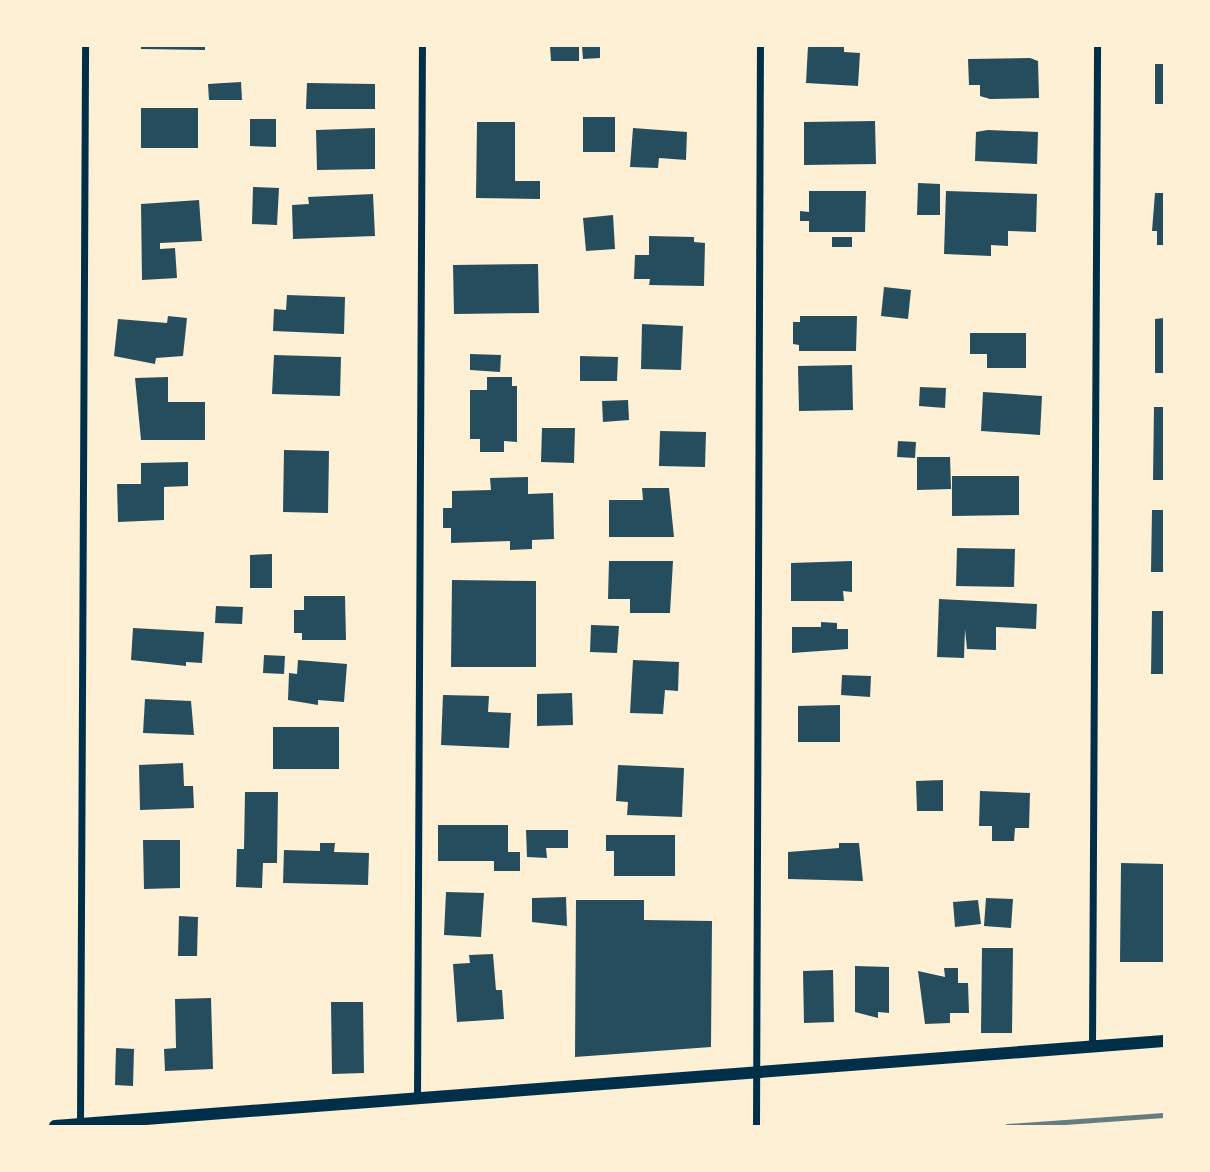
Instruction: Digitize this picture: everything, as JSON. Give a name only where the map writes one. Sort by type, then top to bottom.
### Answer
[{"type":"street","points":[[80,1125],[85,46]]},
{"type":"street","points":[[417,1098],[422,46]]},
{"type":"street","points":[[757,1126],[760,46]]},
{"type":"street","points":[[1093,1046],[1097,46]]},
{"type":"street","points":[[55,1126],[1164,1041]]},
{"type":"building","points":[[141,46],[205,46],[205,50],[141,49]]},
{"type":"building","points":[[550,46],[579,46],[579,61],[551,61]]},
{"type":"building","points":[[582,46],[600,46],[600,58],[583,59]]},
{"type":"building","points":[[808,46],[844,46],[844,52],[860,53],[858,86],[806,83]]},
{"type":"building","points":[[1030,58],[1038,61],[1039,98],[990,99],[980,96],[980,85],[969,85],[968,59]]},
{"type":"building","points":[[1155,64],[1164,64],[1164,104],[1155,104]]},
{"type":"building","points":[[241,82],[242,100],[209,100],[208,84]]},
{"type":"building","points":[[307,83],[375,84],[375,109],[306,109]]},
{"type":"building","points":[[141,108],[198,108],[198,148],[141,148]]},
{"type":"building","points":[[583,117],[615,117],[615,152],[583,152]]},
{"type":"building","points":[[250,119],[276,119],[276,147],[250,146]]},
{"type":"building","points":[[875,121],[876,164],[804,165],[804,122]]},
{"type":"building","points":[[477,122],[515,122],[515,181],[540,181],[540,199],[476,198]]},
{"type":"building","points":[[375,128],[375,169],[317,170],[316,130]]},
{"type":"building","points":[[633,128],[687,132],[686,160],[659,158],[658,168],[630,167]]},
{"type":"building","points":[[976,132],[1038,132],[1037,164],[975,161]]},
{"type":"building","points":[[918,183],[940,184],[940,215],[917,215]]},
{"type":"building","points":[[253,187],[279,188],[277,225],[252,224]]},
{"type":"building","points":[[809,191],[866,191],[865,232],[809,232],[809,221],[800,221],[800,211],[809,212]]},
{"type":"building","points":[[946,191],[1037,194],[1036,232],[1008,231],[1008,246],[991,245],[991,256],[944,254]]},
{"type":"building","points":[[1155,193],[1164,193],[1164,245],[1157,245],[1157,231],[1152,231]]},
{"type":"building","points":[[373,194],[375,236],[293,239],[292,205],[309,204],[308,197]]},
{"type":"building","points":[[199,200],[202,241],[160,243],[160,249],[175,248],[177,278],[142,280],[141,204]]},
{"type":"building","points":[[613,215],[615,249],[586,251],[583,218]]},
{"type":"building","points":[[649,236],[694,237],[694,242],[705,243],[704,286],[649,285],[650,279],[634,279],[635,255],[649,255]]},
{"type":"building","points":[[832,237],[852,237],[852,247],[832,247]]},
{"type":"building","points":[[538,264],[539,313],[454,314],[453,265]]},
{"type":"building","points":[[884,287],[911,290],[908,319],[881,316]]},
{"type":"building","points":[[287,295],[345,297],[344,334],[273,331],[274,309],[286,310]]},
{"type":"building","points":[[168,316],[187,318],[183,356],[156,358],[155,364],[114,356],[118,319],[167,323]]},
{"type":"building","points":[[800,316],[857,316],[856,351],[799,351],[799,345],[793,344],[793,322],[800,322]]},
{"type":"building","points":[[1164,318],[1164,373],[1155,373],[1155,319]]},
{"type":"building","points":[[642,324],[683,326],[681,370],[641,369]]},
{"type":"building","points":[[970,333],[1026,333],[1026,368],[987,368],[987,354],[970,354]]},
{"type":"building","points":[[470,354],[501,355],[500,372],[470,370]]},
{"type":"building","points":[[274,355],[341,357],[340,396],[272,394]]},
{"type":"building","points":[[580,356],[618,357],[617,381],[580,381]]},
{"type":"building","points":[[852,365],[853,410],[799,411],[798,366]]},
{"type":"building","points":[[168,377],[168,402],[205,402],[205,440],[141,440],[135,378]]},
{"type":"building","points":[[487,377],[512,377],[512,386],[517,386],[517,442],[504,441],[504,452],[480,452],[480,439],[470,439],[470,390],[487,390]]},
{"type":"building","points":[[920,387],[946,388],[945,408],[919,406]]},
{"type":"building","points":[[983,392],[1042,396],[1040,435],[981,431]]},
{"type":"building","points":[[628,400],[629,420],[603,422],[602,401]]},
{"type":"building","points":[[1154,407],[1164,407],[1164,480],[1153,480]]},
{"type":"building","points":[[542,428],[575,428],[574,463],[541,462]]},
{"type":"building","points":[[660,431],[706,432],[705,467],[659,466]]},
{"type":"building","points":[[898,441],[916,442],[915,458],[897,457]]},
{"type":"building","points":[[284,450],[329,451],[328,513],[283,512]]},
{"type":"building","points":[[917,457],[950,457],[951,489],[917,490]]},
{"type":"building","points":[[188,462],[188,486],[164,487],[164,520],[118,522],[117,484],[141,484],[141,463]]},
{"type":"building","points":[[952,476],[1019,476],[1019,515],[952,516]]},
{"type":"building","points":[[528,477],[528,494],[553,493],[554,539],[532,540],[532,549],[510,550],[510,541],[451,543],[451,528],[443,528],[443,508],[452,508],[452,491],[491,490],[490,478]]},
{"type":"building","points":[[642,488],[669,488],[674,537],[609,537],[609,500],[643,500]]},
{"type":"building","points":[[1152,510],[1164,510],[1164,572],[1151,572]]},
{"type":"building","points":[[957,548],[1015,549],[1014,587],[956,586]]},
{"type":"building","points":[[272,554],[272,588],[250,588],[250,555]]},
{"type":"building","points":[[609,561],[673,561],[670,613],[630,613],[630,599],[608,599]]},
{"type":"building","points":[[852,561],[852,592],[843,591],[844,601],[791,601],[791,563]]},
{"type":"building","points":[[452,580],[536,581],[536,667],[451,667]]},
{"type":"building","points":[[304,596],[345,596],[346,640],[302,640],[302,633],[294,633],[294,610],[304,610]]},
{"type":"building","points":[[939,599],[1037,604],[1036,629],[996,627],[996,650],[967,649],[965,629],[964,658],[937,657]]},
{"type":"building","points":[[216,606],[243,607],[242,624],[215,623]]},
{"type":"building","points":[[1152,611],[1164,611],[1164,674],[1151,674]]},
{"type":"building","points":[[821,622],[837,623],[837,629],[848,629],[848,649],[792,653],[792,627],[821,627]]},
{"type":"building","points":[[591,625],[619,626],[617,653],[590,652]]},
{"type":"building","points":[[133,628],[204,632],[202,663],[186,662],[186,666],[131,660]]},
{"type":"building","points":[[264,655],[285,656],[284,674],[263,673]]},
{"type":"building","points":[[298,660],[347,664],[344,702],[318,700],[318,705],[288,700],[289,673],[297,674]]},
{"type":"building","points":[[633,660],[679,662],[678,691],[665,690],[663,714],[630,713]]},
{"type":"building","points":[[842,675],[871,676],[870,697],[841,695]]},
{"type":"building","points":[[572,693],[573,725],[537,726],[537,694]]},
{"type":"building","points":[[443,695],[489,696],[488,712],[511,713],[509,748],[441,745]]},
{"type":"building","points":[[145,699],[191,701],[194,735],[143,733]]},
{"type":"building","points":[[840,705],[840,742],[798,742],[798,706]]},
{"type":"building","points":[[273,727],[339,727],[339,769],[273,769]]},
{"type":"building","points":[[183,763],[184,786],[193,786],[194,808],[140,810],[139,765]]},
{"type":"building","points":[[618,765],[684,768],[682,817],[627,815],[628,802],[616,801]]},
{"type":"building","points":[[943,780],[943,811],[917,811],[916,781]]},
{"type":"building","points":[[980,791],[1030,793],[1029,828],[1015,828],[1014,841],[992,841],[992,826],[979,826]]},
{"type":"building","points":[[245,792],[278,792],[277,863],[263,863],[262,888],[236,887],[237,849],[244,849]]},
{"type":"building","points":[[438,825],[508,825],[508,852],[520,852],[520,871],[494,871],[494,861],[438,861]]},
{"type":"building","points":[[526,830],[568,830],[568,848],[546,848],[547,858],[527,857]]},
{"type":"building","points":[[606,835],[675,835],[675,876],[614,876],[614,851],[606,851]]},
{"type":"building","points":[[143,840],[180,840],[180,888],[144,889]]},
{"type":"building","points":[[320,843],[335,843],[334,852],[369,853],[368,885],[283,883],[284,850],[320,851]]},
{"type":"building","points":[[839,843],[859,843],[863,881],[788,879],[788,852],[839,848]]},
{"type":"building","points":[[1121,863],[1164,864],[1164,962],[1120,962]]},
{"type":"building","points":[[446,892],[484,893],[481,937],[444,935]]},
{"type":"building","points":[[566,897],[567,926],[532,922],[532,898]]},
{"type":"building","points":[[986,898],[1013,899],[1011,928],[984,926]]},
{"type":"building","points":[[576,900],[644,900],[644,920],[712,921],[711,1047],[575,1057]]},
{"type":"building","points":[[978,900],[981,924],[955,927],[953,902]]},
{"type":"building","points":[[179,916],[198,917],[197,956],[178,956]]},
{"type":"building","points":[[982,948],[1013,948],[1012,1033],[981,1033]]},
{"type":"building","points":[[493,954],[496,990],[502,990],[504,1019],[457,1022],[453,964],[470,963],[469,955]]},
{"type":"building","points":[[855,966],[889,967],[889,1013],[878,1012],[878,1018],[855,1012]]},
{"type":"building","points":[[944,968],[958,968],[958,983],[968,983],[969,1013],[950,1013],[950,1023],[925,1024],[918,971],[945,977]]},
{"type":"building","points":[[833,970],[834,1022],[804,1023],[803,971]]},
{"type":"building","points":[[211,998],[213,1069],[165,1071],[164,1049],[176,1048],[175,999]]},
{"type":"building","points":[[331,1002],[363,1002],[364,1073],[332,1074]]},
{"type":"building","points":[[116,1048],[134,1049],[133,1086],[115,1085]]},
{"type":"railway","points":[[1007,1126],[1164,1115]]}]
